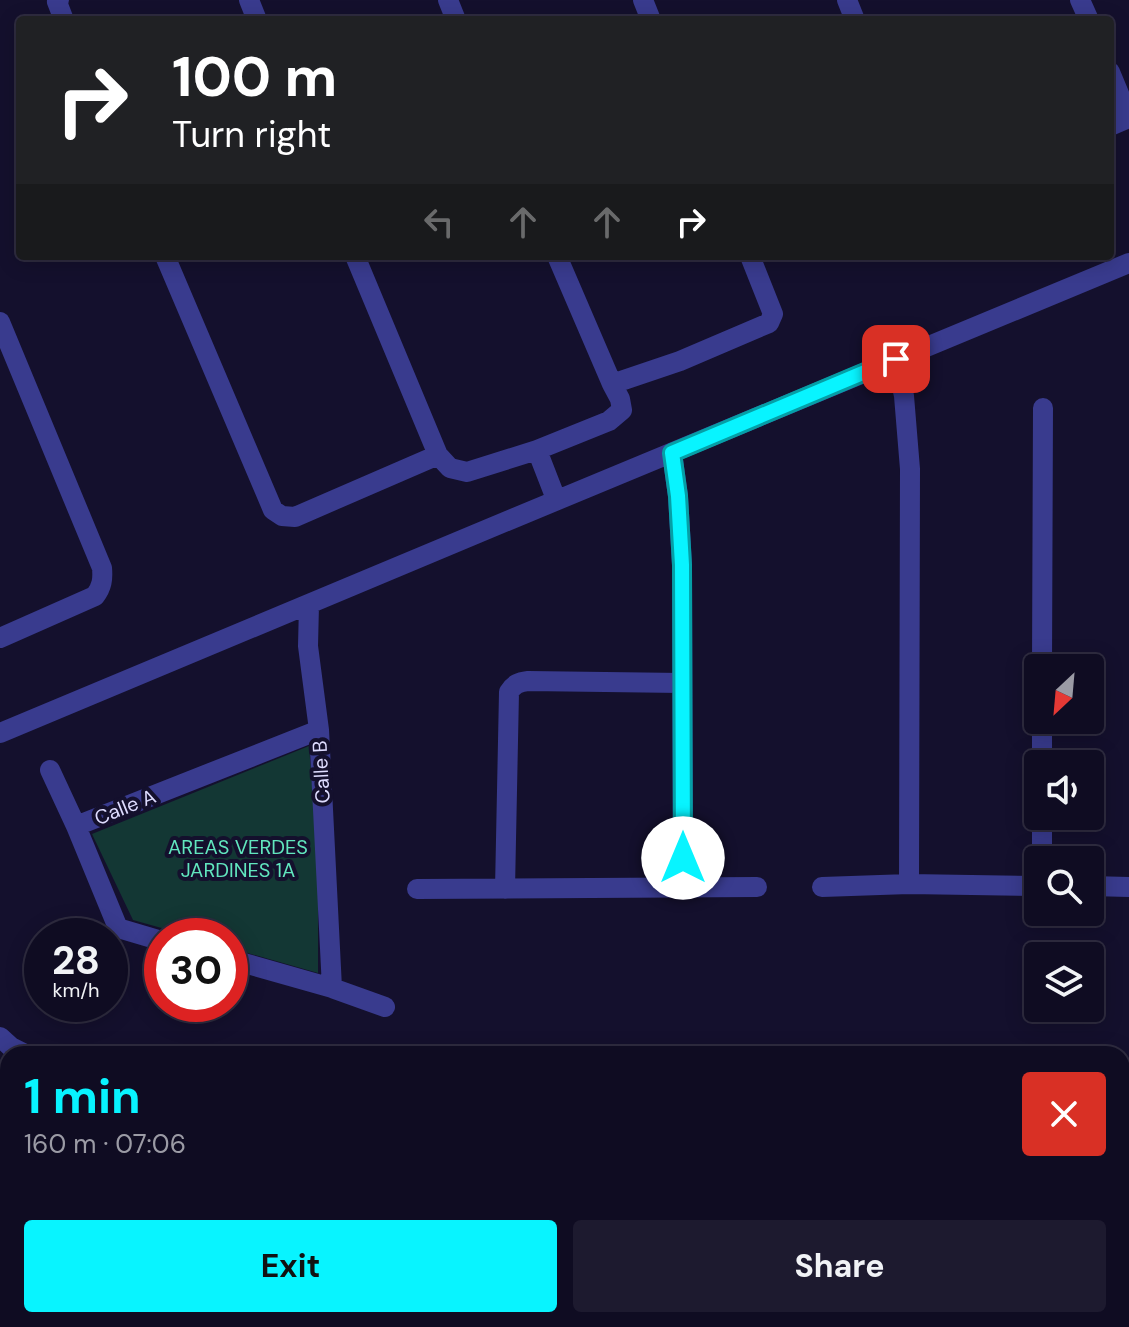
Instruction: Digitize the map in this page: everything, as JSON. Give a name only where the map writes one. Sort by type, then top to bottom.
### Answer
[{"type":"street","points":[[1114,82],[1129,118]]},
{"type":"street","points":[[167,260],[273,510],[282,516],[295,517],[438,455]]},
{"type":"street","points":[[357,260],[438,455],[450,468],[467,472],[537,450],[609,421],[622,410],[620,399],[559,260]]},
{"type":"street","points":[[612,384],[680,361],[769,323],[773,314],[752,260]]},
{"type":"street","points":[[0,733],[1129,263]]},
{"type":"street","points":[[0,322],[103,576],[95,596],[0,638]]},
{"type":"street","points":[[896,359],[904,396],[910,469],[909,884]]},
{"type":"street","points":[[1042,654],[1043,408]]},
{"type":"street","points":[[537,450],[556,499]]},
{"type":"street","points":[[672,453],[682,565],[683,888]]},
{"type":"street","name":"Calle B","points":[[309,605],[308,646],[319,730],[332,988]]},
{"type":"street","points":[[505,889],[509,692],[512,688],[522,681],[682,683]]},
{"type":"street","name":"Calle A","points":[[144,936],[118,928],[76,826],[319,730]]},
{"type":"street","points":[[50,770],[76,826]]},
{"type":"street","points":[[822,887],[909,884],[1024,886]]},
{"type":"street","points":[[1104,886],[1129,887]]},
{"type":"street","points":[[417,889],[757,887]]},
{"type":"street","points":[[248,964],[385,1007]]},
{"type":"green space","name":"AREAS VERDES JARDINES 1A","points":[[309,746],[318,861],[318,973],[248,953],[248,918],[144,918],[144,923],[133,920],[92,834]]},
{"type":"route","points":[[683,858],[682,565],[672,453],[896,359]]}]
